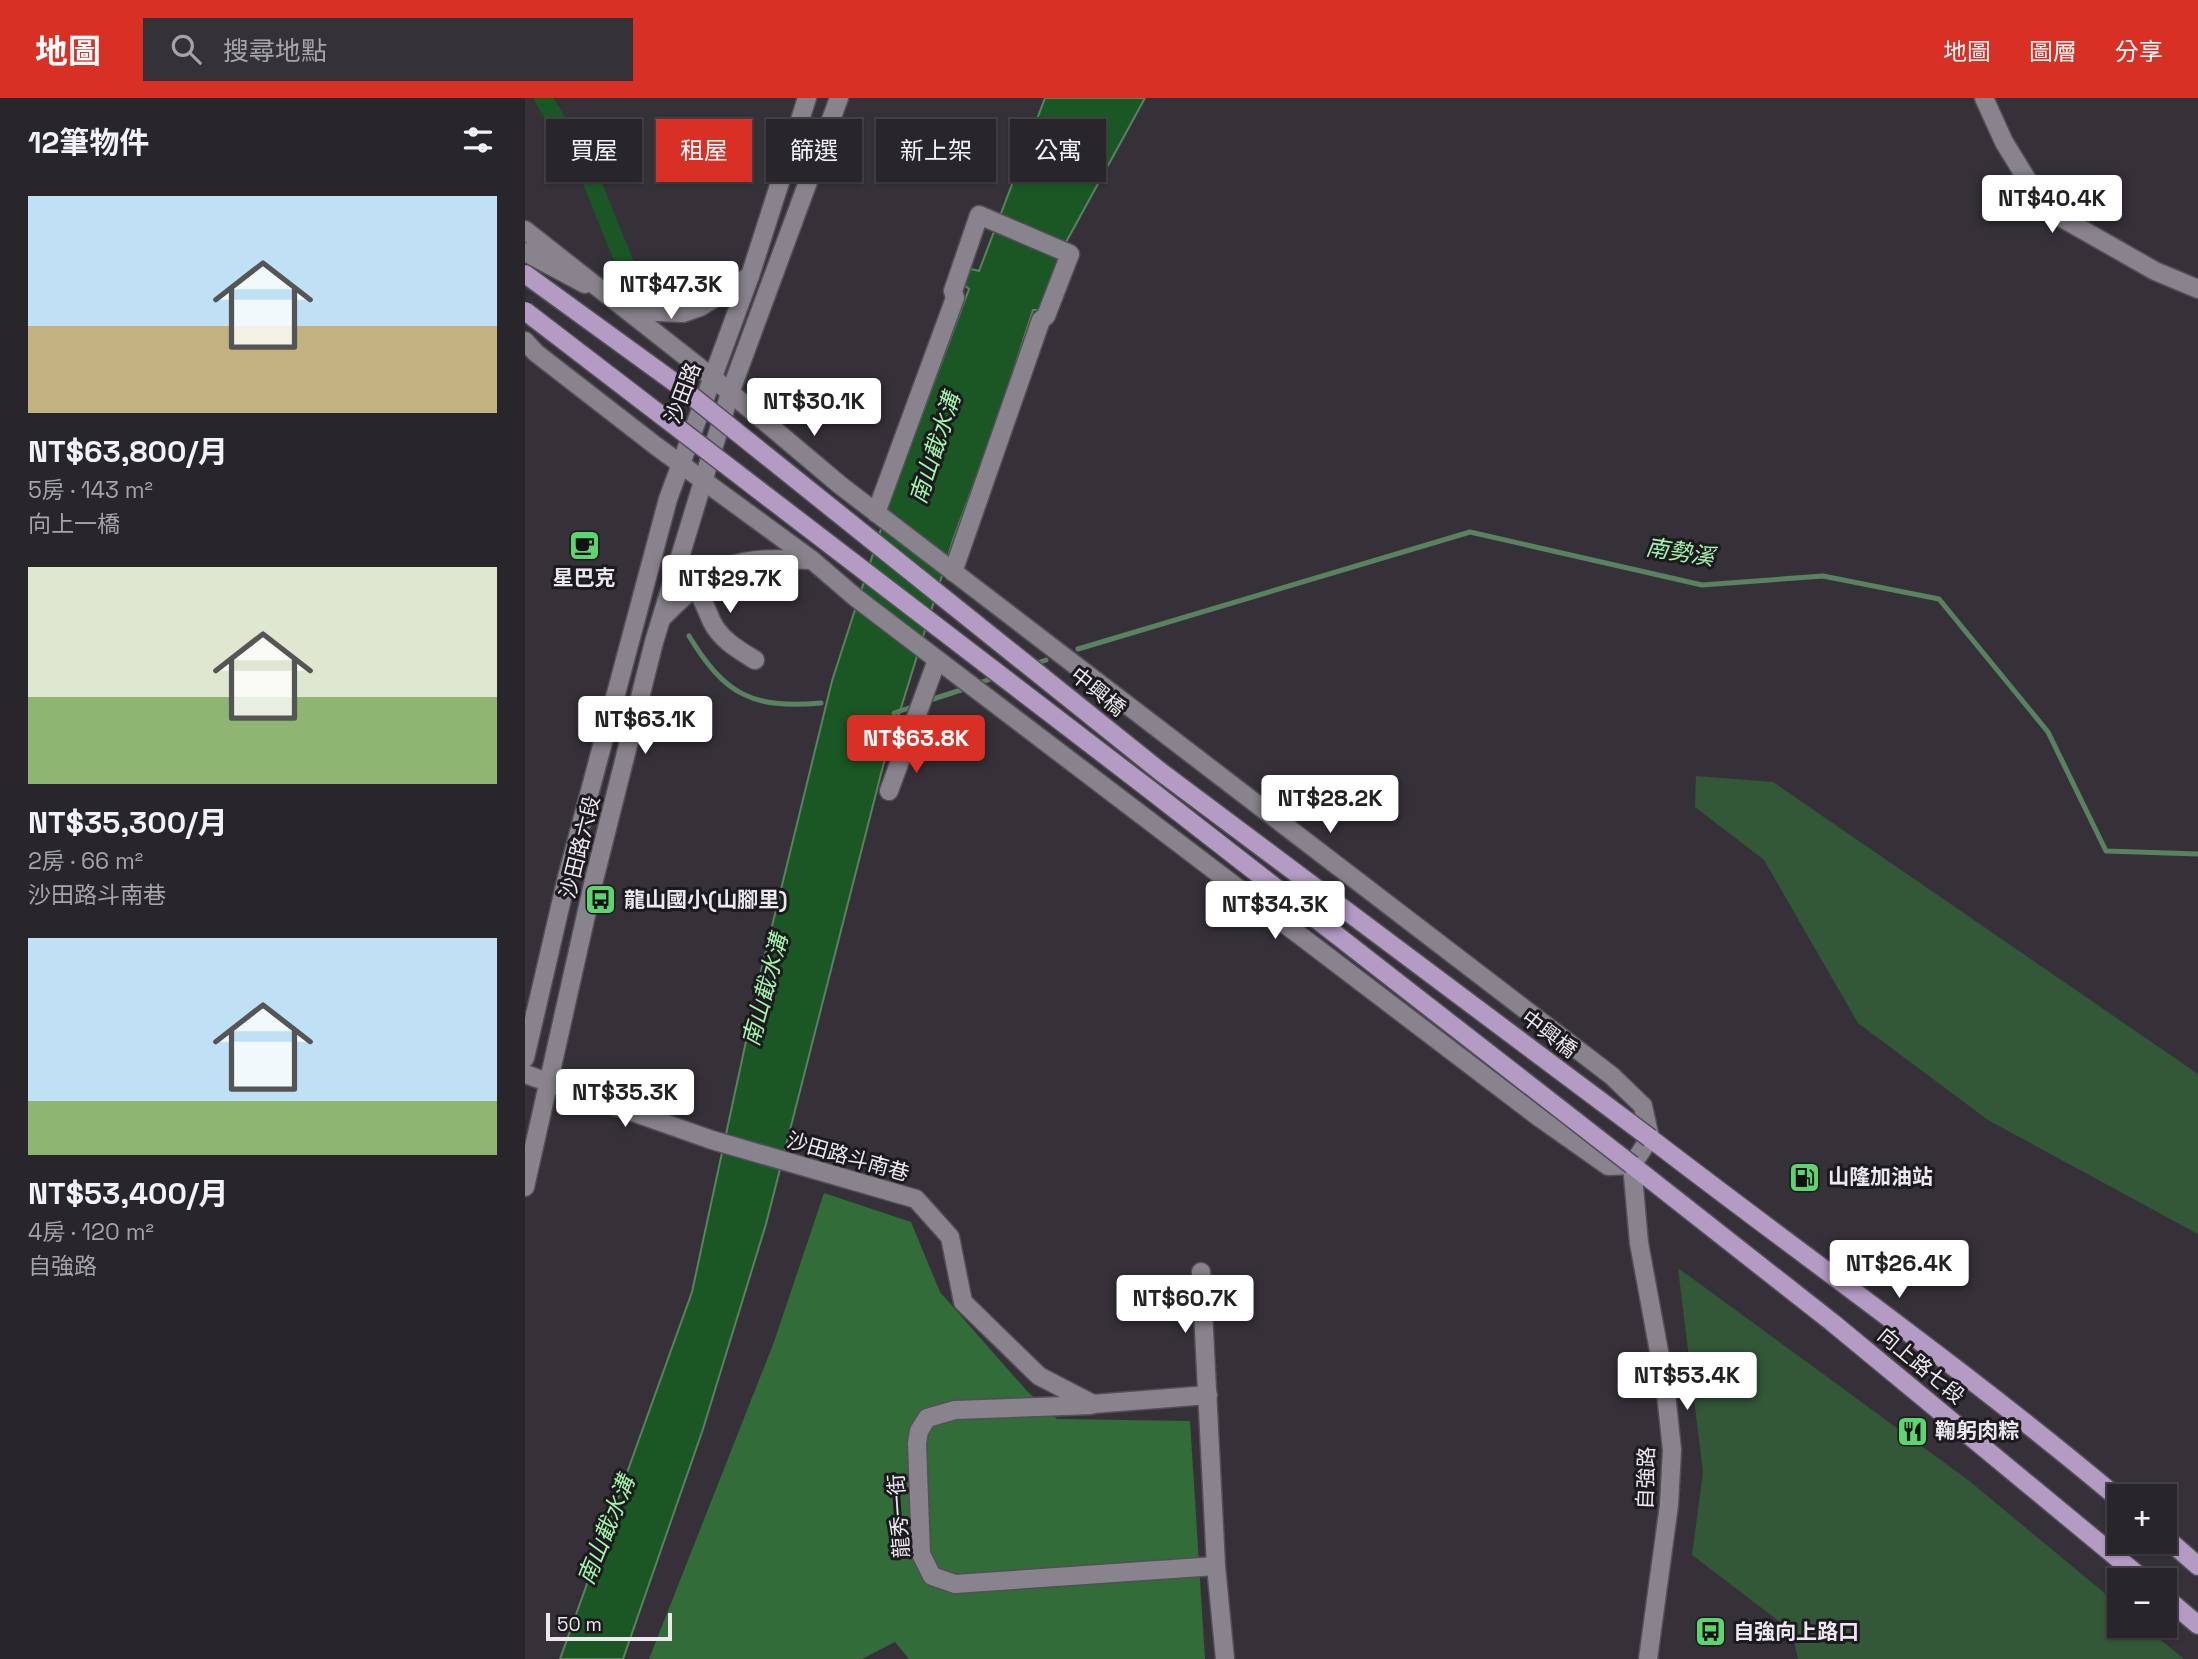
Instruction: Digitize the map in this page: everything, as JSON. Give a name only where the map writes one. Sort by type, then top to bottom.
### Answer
[{"type":"main road","name":"中興橋","points":[[525,274],[678,385],[1161,772],[1650,1138]]},
{"type":"main road","points":[[525,311],[1149,789],[1632,1165]]},
{"type":"main road","name":"向上路七段","points":[[1650,1138],[1776,1236],[1929,1346],[2107,1489]]},
{"type":"main road","name":"向上路七段","points":[[1632,1165],[1833,1323],[2129,1568]]},
{"type":"main road","points":[[2177,1548],[2198,1566]]},
{"type":"main road","points":[[2177,1607],[2198,1625]]},
{"type":"street","name":"沙田路","points":[[681,464],[750,275],[807,98]]},
{"type":"street","name":"沙田路","points":[[703,480],[730,393],[839,98]]},
{"type":"street","points":[[1984,98],[2004,142],[2034,191],[2053,214],[2155,271],[2198,289]]},
{"type":"street","points":[[876,513],[955,298],[953,291],[979,215],[1070,254],[1046,316],[1041,320],[953,572]]},
{"type":"street","points":[[525,230],[608,293],[876,513],[1612,1076],[1643,1106],[1650,1138],[1632,1165],[1608,1166],[1550,1126],[937,660],[812,560],[525,347]]},
{"type":"street","points":[[525,252],[575,281],[608,293]]},
{"type":"street","points":[[630,311],[683,313],[700,307],[750,275]]},
{"type":"street","points":[[525,341],[566,376]]},
{"type":"street","name":"沙田路六段","points":[[525,1059],[573,851],[661,523],[681,464]]},
{"type":"street","name":"沙田路六段","points":[[525,1187],[593,884],[661,619],[703,480]]},
{"type":"street","points":[[661,619],[694,586],[733,563],[744,560],[812,560]]},
{"type":"street","points":[[694,586],[703,599],[713,625],[732,646],[755,660]]},
{"type":"street","points":[[889,791],[937,660]]},
{"type":"street","name":"沙田路斗南巷","points":[[525,1074],[712,1140],[797,1167],[916,1199],[950,1237],[964,1302],[1039,1376],[1093,1405]]},
{"type":"street","name":"自強路","points":[[1632,1165],[1639,1243],[1665,1384],[1672,1450],[1669,1505],[1648,1659]]},
{"type":"street","points":[[1201,1272],[1216,1566],[1225,1659]]},
{"type":"street","points":[[1093,1405],[1208,1395]]},
{"type":"street","name":"龍秀一街","points":[[1093,1405],[955,1410],[927,1418],[919,1432],[917,1444],[921,1554],[932,1576],[955,1584],[1216,1566]]},
{"type":"shaded area","points":[[1696,776],[1773,782],[2198,1074],[2198,1234],[1988,1120],[1858,1023],[1764,860],[1695,807]]},
{"type":"shaded area","points":[[824,1193],[911,1222],[940,1292],[1026,1390],[1057,1419],[1190,1421],[1205,1659],[909,1659],[895,1642],[862,1659],[649,1659],[774,1342]]},
{"type":"shaded area","points":[[1678,1268],[1968,1480],[2107,1595],[2107,1638],[2159,1638],[2184,1659],[1798,1659],[1792,1631],[1692,1555],[1703,1472]]},
{"type":"water","name":"南山截水溝","points":[[1045,98],[1145,98],[1106,169],[1106,119],[1037,119]]},
{"type":"water","name":"南山截水溝","points":[[1013,182],[1099,182],[1065,244],[1041,310],[1033,310],[996,424],[953,540],[883,766],[766,1224],[703,1429],[623,1659],[560,1659],[692,1292],[762,967],[832,681],[891,498],[969,289],[963,284],[971,269],[979,271]]},
{"type":"waterway","name":"南勢溪","points":[[543,98],[587,170],[642,306]]},
{"type":"waterway","name":"南勢溪","points":[[1078,649],[1470,532],[1702,585],[1823,576],[1939,599],[2048,732],[2106,851],[2198,854]]},
{"type":"waterway","name":"南勢溪","points":[[689,636],[715,672],[728,685],[743,694],[776,703],[821,703]]},
{"type":"waterway","name":"南勢溪","points":[[1032,665],[1046,660]]},
{"type":"waterway","name":"南勢溪","points":[[982,682],[996,677]]},
{"type":"waterway","name":"南勢溪","points":[[927,701],[961,690]]},
{"type":"waterway","name":"南勢溪","points":[[894,713],[915,706]]},
{"type":"place","name":"星巴克","points":[[584,546]]},
{"type":"place","name":"龍山國小(山腳里)","points":[[601,900]]},
{"type":"place","name":"山隆加油站","points":[[1805,1177]]},
{"type":"place","name":"鞠躬肉粽","points":[[1912,1431]]},
{"type":"place","name":"自強向上路口","points":[[1710,1632]]}]
